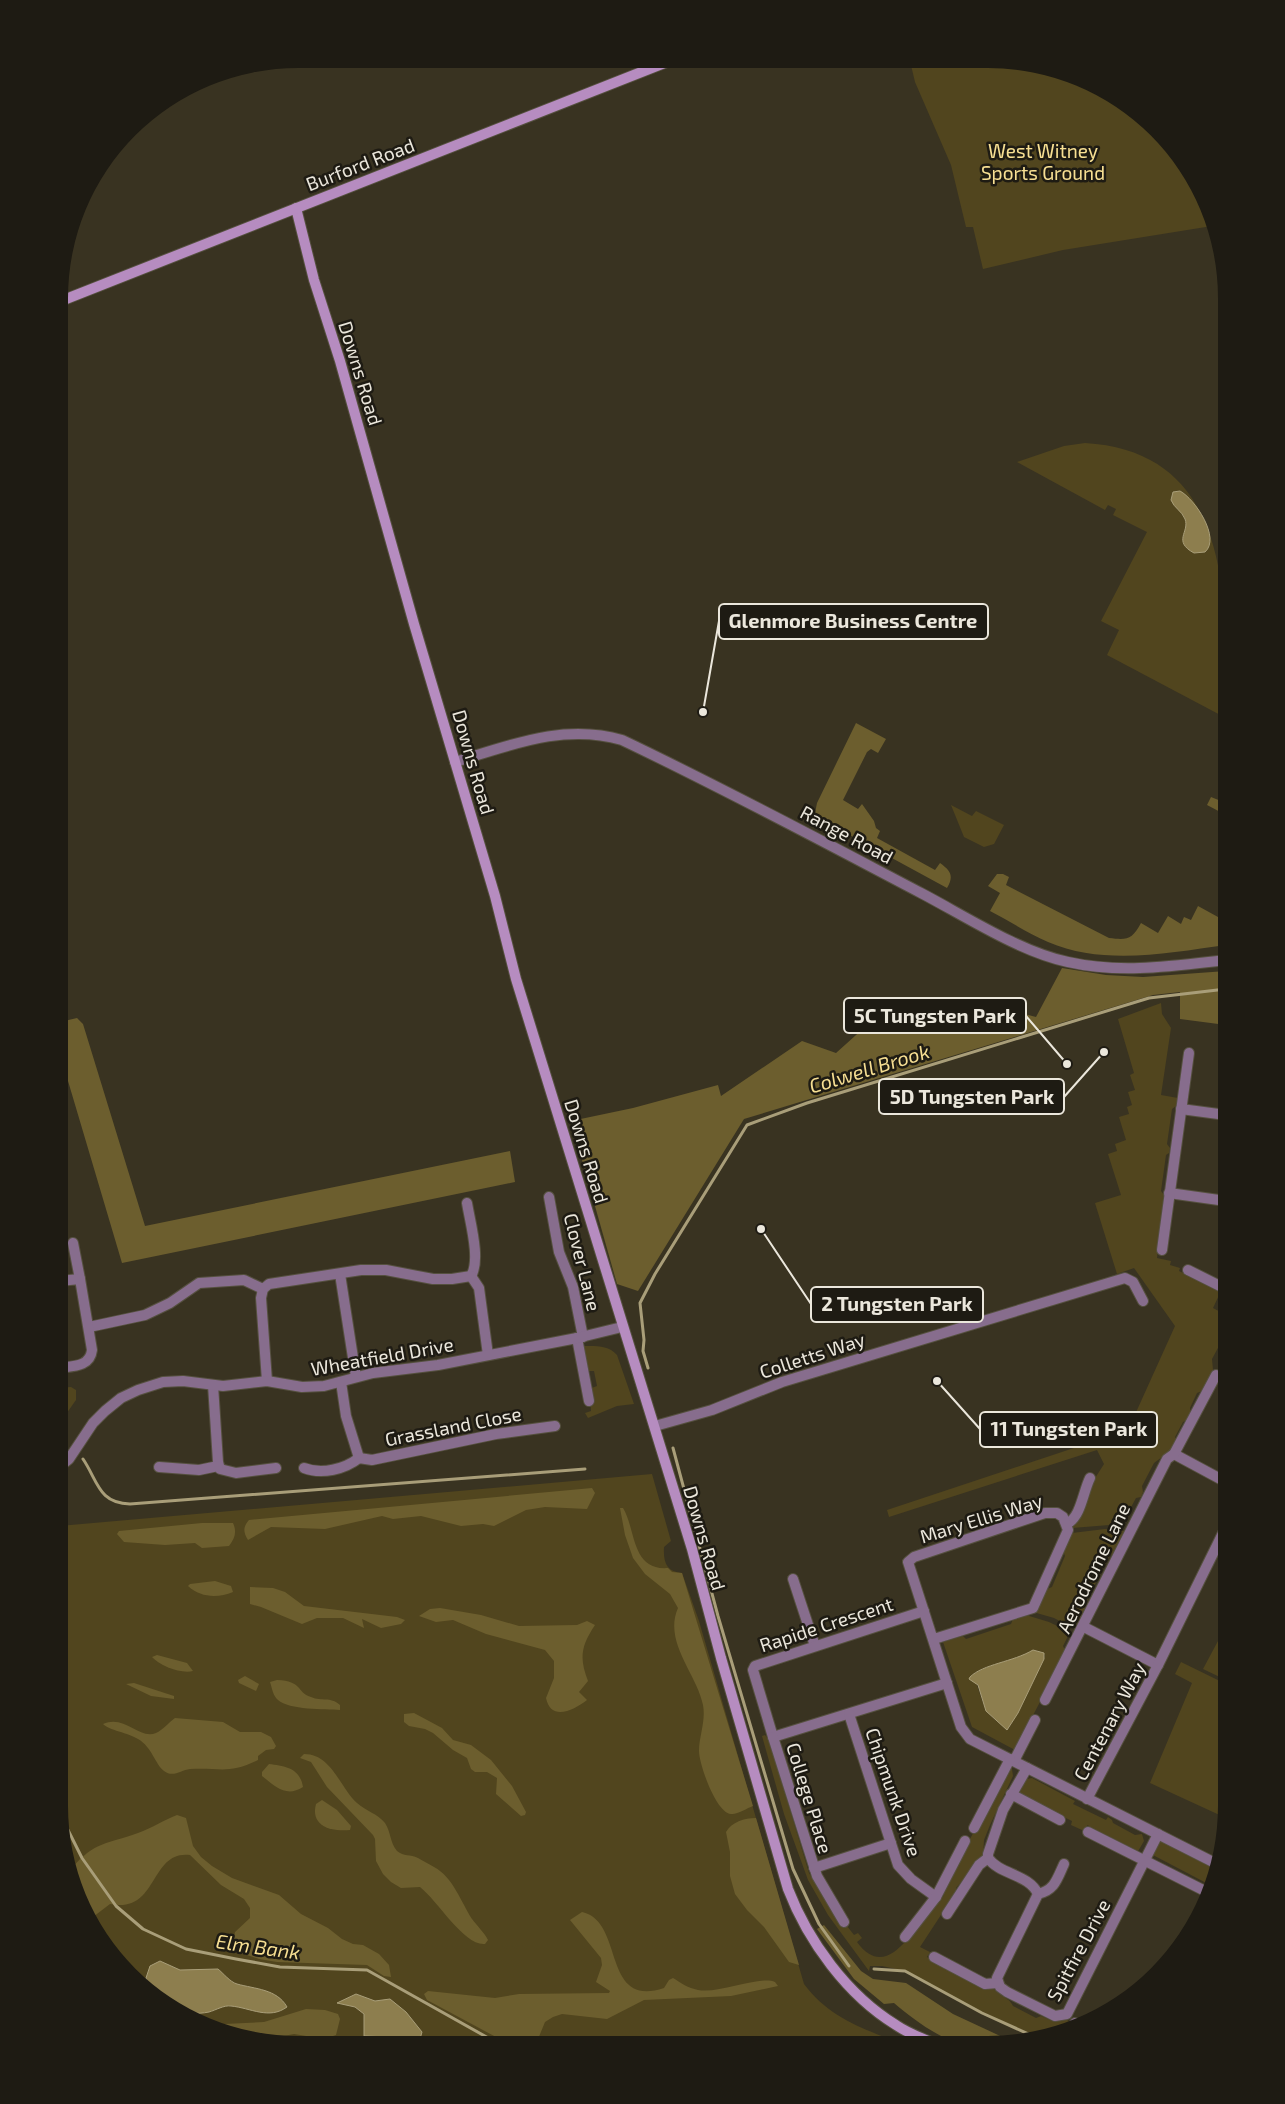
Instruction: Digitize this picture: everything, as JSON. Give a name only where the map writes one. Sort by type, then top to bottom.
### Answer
[{"type":"street","name":"Burford Road","points":[[68,297],[652,68]]},
{"type":"street","name":"Downs Road","points":[[296,208],[314,280],[340,361],[389,537],[456,762],[516,979],[622,1327],[655,1426],[692,1549],[752,1766],[796,1908],[831,1964],[860,1996],[894,2024],[919,2036]]},
{"type":"street","name":"Range Road","points":[[456,762],[559,733],[602,734],[622,740],[760,807],[949,908],[1045,955],[1066,962],[1112,968],[1141,969],[1218,961]]},
{"type":"street","points":[[1162,1250],[1189,1053]]},
{"type":"street","points":[[1181,1108],[1218,1115]]},
{"type":"street","points":[[1169,1193],[1218,1200]]},
{"type":"street","name":"Clover Lane","points":[[549,1197],[559,1252],[573,1287],[590,1401]]},
{"type":"street","points":[[467,1203],[475,1258],[474,1271],[471,1276]]},
{"type":"street","points":[[68,1367],[88,1361],[92,1350],[73,1243]]},
{"type":"street","points":[[267,1381],[261,1298],[263,1289],[275,1282],[374,1269],[433,1279],[471,1276]]},
{"type":"street","points":[[1188,1270],[1218,1289]]},
{"type":"street","points":[[340,1274],[356,1377]]},
{"type":"street","points":[[471,1276],[478,1288],[488,1355]]},
{"type":"street","name":"Colletts Way","points":[[655,1426],[712,1410],[782,1382],[1125,1278],[1132,1282],[1143,1300]]},
{"type":"street","points":[[68,1281],[80,1279]]},
{"type":"street","points":[[89,1327],[145,1315],[170,1303],[199,1283],[244,1280],[263,1289]]},
{"type":"street","name":"Wheatfield Drive","points":[[68,1460],[93,1423],[121,1398],[163,1382],[183,1381],[213,1386],[240,1386],[267,1381],[308,1387],[488,1355],[622,1327]]},
{"type":"street","name":"Aerodrome Lane","points":[[1045,1700],[1084,1627],[1167,1459],[1174,1454],[1216,1375]]},
{"type":"street","points":[[341,1382],[346,1416],[359,1458]]},
{"type":"street","points":[[213,1386],[218,1466]]},
{"type":"street","name":"Grassland Close","points":[[304,1468],[316,1471],[338,1469],[350,1465],[359,1458],[372,1460],[496,1434],[555,1426]]},
{"type":"street","points":[[1174,1454],[1218,1478]]},
{"type":"street","points":[[160,1467],[199,1470],[218,1466],[227,1472],[236,1473],[276,1468]]},
{"type":"street","points":[[1068,1524],[1076,1517],[1083,1491],[1090,1478]]},
{"type":"street","name":"Mary Ellis Way","points":[[934,1639],[1033,1608],[1068,1530],[1068,1524],[1061,1515],[1045,1513],[910,1558],[909,1567],[965,1733],[970,1739],[1087,1799]]},
{"type":"street","name":"Centenary Way","points":[[1211,1861],[1087,1799],[1158,1665],[1218,1544]]},
{"type":"street","points":[[793,1579],[814,1646]]},
{"type":"street","name":"Rapide Crescent","points":[[773,1738],[753,1670],[755,1666],[924,1610]]},
{"type":"street","points":[[1084,1627],[1158,1665]]},
{"type":"street","points":[[773,1738],[947,1683]]},
{"type":"street","name":"Chipmunk Drive","points":[[849,1714],[895,1859],[903,1871],[936,1896]]},
{"type":"street","points":[[974,1828],[1035,1720]]},
{"type":"street","name":"College Place","points":[[773,1738],[814,1868],[826,1894],[844,1922]]},
{"type":"street","points":[[947,1914],[979,1865],[988,1858],[998,1822],[1011,1794],[1027,1768]]},
{"type":"street","points":[[1011,1794],[1060,1820]]},
{"type":"street","points":[[1088,1832],[1202,1889]]},
{"type":"street","name":"Spitfire Drive","points":[[934,1957],[985,1984],[998,1983],[1004,1991],[1055,2016],[1067,2014],[1158,1834]]},
{"type":"street","points":[[905,1937],[936,1896],[966,1841]]},
{"type":"street","name":"College Place","points":[[814,1868],[891,1843]]},
{"type":"street","points":[[988,1858],[994,1864],[1033,1886],[1038,1894]]},
{"type":"street","points":[[1038,1894],[1048,1892],[1053,1888],[1064,1864]]},
{"type":"street","points":[[998,1983],[997,1978],[1038,1894]]},
{"type":"green space","name":"West Witney Sports Ground","points":[[912,68],[1003,68],[1047,75],[1089,91],[1128,115],[1170,157],[1187,182],[1206,227],[1063,250],[983,269],[973,227],[966,227],[951,165],[915,82]]},
{"type":"green space","points":[[1085,443],[1134,453],[1171,474],[1196,504],[1212,542],[1218,570],[1218,714],[1107,655],[1119,630],[1101,621],[1147,532],[1113,515],[1116,509],[1108,505],[1105,510],[1017,462],[1064,446]]},
{"type":"green space","points":[[951,805],[972,816],[976,811],[1004,825],[994,844],[984,847],[964,837]]},
{"type":"green space","points":[[1161,1003],[1162,1014],[1171,1028],[1161,1095],[1178,1098],[1176,1106],[1172,1109],[1167,1144],[1170,1148],[1169,1153],[1166,1155],[1161,1191],[1164,1195],[1157,1258],[1171,1261],[1170,1265],[1180,1268],[1179,1271],[1218,1290],[1218,1297],[1213,1308],[1218,1311],[1218,1348],[1212,1359],[1213,1370],[1202,1391],[1197,1393],[1190,1408],[1191,1413],[1188,1419],[1183,1422],[1175,1437],[1177,1441],[1170,1451],[1154,1463],[1142,1486],[1143,1492],[1141,1497],[1136,1498],[1122,1524],[1072,1528],[1082,1510],[1085,1494],[1104,1464],[1097,1450],[889,1517],[887,1510],[1128,1430],[1175,1326],[1134,1268],[1117,1274],[1095,1203],[1121,1195],[1108,1154],[1117,1151],[1115,1144],[1126,1140],[1119,1117],[1129,1114],[1127,1107],[1132,1105],[1128,1092],[1135,1090],[1130,1075],[1134,1073],[1118,1019]]},
{"type":"green space","points":[[583,1346],[598,1346],[610,1349],[617,1355],[634,1404],[617,1406],[588,1418],[585,1413],[591,1411],[589,1389],[597,1386],[594,1371],[585,1371]]},
{"type":"green space","points":[[68,1387],[76,1390],[76,1400],[68,1411]]},
{"type":"green space","points":[[652,1474],[671,1541],[664,1547],[665,1562],[669,1569],[682,1573],[699,1621],[804,1984],[825,2006],[849,2022],[882,2036],[282,2036],[238,2029],[209,2019],[182,2006],[157,1989],[115,1947],[91,1908],[75,1866],[68,1822],[68,1525]]},
{"type":"green space","points":[[1105,1529],[1127,1531],[1115,1554],[1110,1555],[1084,1606],[1086,1611],[1077,1630],[1054,1618],[1033,1612],[1040,1604],[1047,1589],[1052,1587],[1065,1556],[1063,1551],[1072,1533]]},
{"type":"green space","points":[[1026,1615],[1049,1622],[1074,1634],[1068,1636],[1063,1646],[1066,1652],[1015,1750],[972,1727],[943,1642],[963,1636],[966,1639],[1011,1624],[1013,1619]],"holes":[[[1035,1650],[1045,1655],[1009,1728],[993,1718],[985,1706],[973,1674],[984,1668],[1016,1660]]]},
{"type":"green space","points":[[1218,1641],[1218,1676],[1203,1669]]},
{"type":"green space","points":[[1181,1662],[1218,1680],[1217,1814],[1150,1783],[1192,1683],[1175,1674]]},
{"type":"green space","points":[[765,1735],[769,1740],[809,1873],[843,1928],[847,1926],[854,1935],[858,1933],[862,1938],[857,1942],[868,1953],[878,1957],[888,1955],[898,1949],[930,1909],[934,1908],[944,1895],[943,1890],[1008,1767],[1012,1769],[1013,1776],[984,1840],[983,1856],[956,1888],[956,1892],[920,1947],[930,1952],[927,1957],[984,1986],[992,1985],[996,1992],[1009,2000],[1013,2006],[1036,2018],[1041,2016],[1053,2021],[1065,2018],[1069,2021],[1029,2033],[982,2012],[905,1971],[882,1966],[870,1966],[869,1971],[828,1915],[808,1880],[784,1814],[762,1736]]},
{"type":"green space","points":[[1032,1778],[1075,1801],[1073,1804],[1106,1820],[1108,1817],[1113,1823],[1135,1835],[1142,1834],[1144,1841],[1137,1853],[1092,1831],[1088,1825],[1082,1830],[1071,1825],[1072,1821],[1018,1794],[1026,1779]]},
{"type":"green space","points":[[1159,1838],[1210,1864],[1204,1882],[1151,1854]]},
{"type":"shaded area","points":[[1180,491],[1199,510],[1204,519],[1210,538],[1209,546],[1205,552],[1194,553],[1184,544],[1185,519],[1171,500],[1173,492]]},
{"type":"shaded area","points":[[856,723],[886,739],[878,753],[871,749],[867,752],[843,800],[858,809],[862,804],[874,821],[876,828],[880,831],[877,838],[935,870],[940,863],[944,866],[949,871],[951,877],[947,888],[822,820],[815,813],[817,803]]},
{"type":"shaded area","points":[[1211,797],[1218,800],[1218,811],[1207,805]]},
{"type":"shaded area","points":[[997,874],[1003,874],[1009,877],[1006,885],[1109,938],[1128,938],[1135,933],[1141,923],[1158,933],[1168,916],[1181,924],[1184,917],[1191,920],[1198,906],[1218,917],[1218,946],[1136,956],[1091,954],[1069,949],[1048,942],[990,911],[1000,893],[988,886]]},
{"type":"shaded area","points":[[1062,968],[1106,975],[1143,977],[1218,972],[1218,1024],[1180,1019],[1180,992],[1153,995],[744,1119],[638,1291],[617,1284],[571,1121],[633,1108],[718,1085],[721,1096],[802,1041],[836,1053],[885,1009],[947,1002],[1006,1009],[1036,1017]]},
{"type":"shaded area","points":[[77,1018],[83,1024],[145,1226],[510,1151],[515,1182],[122,1263],[68,1081],[68,1020]]},
{"type":"shaded area","points":[[592,1488],[595,1493],[587,1509],[545,1507],[526,1510],[494,1526],[483,1524],[461,1526],[421,1516],[393,1519],[382,1516],[325,1529],[271,1527],[248,1540],[245,1534],[245,1527],[249,1520]]},
{"type":"shaded area","points":[[620,1508],[623,1508],[627,1517],[636,1547],[647,1563],[656,1567],[668,1568],[672,1572],[682,1573],[753,1806],[739,1812],[731,1814],[725,1812],[709,1787],[699,1751],[704,1717],[703,1705],[700,1693],[678,1645],[675,1621],[678,1608],[670,1594],[645,1574],[633,1558],[625,1535]]},
{"type":"shaded area","points":[[202,1523],[233,1523],[235,1535],[229,1546],[202,1548],[195,1543],[165,1545],[124,1542],[117,1534],[119,1531]]},
{"type":"shaded area","points":[[215,1581],[231,1586],[233,1592],[210,1596],[198,1593],[188,1586],[190,1584]]},
{"type":"shaded area","points":[[250,1587],[273,1588],[285,1592],[304,1606],[397,1617],[405,1620],[401,1624],[381,1628],[362,1619],[364,1628],[343,1618],[317,1618],[302,1624],[250,1604]]},
{"type":"shaded area","points":[[440,1608],[481,1615],[519,1626],[577,1625],[587,1621],[595,1625],[587,1639],[583,1652],[583,1666],[588,1681],[579,1692],[587,1700],[564,1712],[553,1710],[546,1698],[554,1678],[554,1661],[545,1650],[486,1634],[453,1620],[436,1622],[419,1616],[430,1609]]},
{"type":"shaded area","points":[[1033,1650],[1044,1653],[1044,1659],[1018,1713],[1007,1730],[986,1711],[978,1685],[969,1679],[983,1669]]},
{"type":"shaded area","points":[[157,1655],[187,1663],[193,1671],[188,1672],[165,1666],[152,1657]]},
{"type":"shaded area","points":[[245,1676],[259,1684],[256,1691],[239,1683],[238,1680]]},
{"type":"shaded area","points":[[277,1680],[295,1684],[306,1695],[311,1697],[336,1702],[340,1705],[340,1710],[290,1706],[283,1703],[275,1696],[270,1682]]},
{"type":"shaded area","points":[[134,1683],[174,1696],[174,1699],[151,1696],[126,1684]]},
{"type":"shaded area","points":[[414,1713],[442,1728],[453,1740],[471,1745],[491,1760],[512,1786],[526,1812],[525,1815],[521,1816],[496,1794],[497,1778],[487,1772],[475,1772],[471,1769],[467,1758],[453,1750],[433,1733],[425,1729],[409,1726],[404,1722],[404,1714]]},
{"type":"shaded area","points":[[175,1718],[223,1722],[240,1732],[261,1732],[271,1737],[276,1746],[274,1749],[266,1750],[258,1756],[258,1760],[248,1765],[231,1769],[190,1769],[171,1774],[161,1768],[143,1742],[103,1724],[118,1722],[150,1734],[159,1732]]},
{"type":"shaded area","points":[[304,1754],[314,1755],[322,1760],[335,1773],[357,1803],[385,1823],[397,1851],[418,1858],[441,1871],[456,1890],[472,1919],[488,1940],[485,1944],[477,1943],[460,1931],[420,1887],[401,1888],[383,1874],[376,1861],[375,1839],[373,1835],[327,1787],[311,1762],[300,1758]]},
{"type":"shaded area","points":[[269,1764],[291,1769],[299,1776],[303,1787],[297,1790],[286,1791],[276,1787],[262,1776],[262,1772]]},
{"type":"shaded area","points":[[322,1800],[337,1810],[351,1826],[350,1830],[336,1830],[319,1822],[315,1812],[316,1804]]},
{"type":"shaded area","points":[[177,1815],[186,1818],[193,1846],[201,1857],[212,1866],[232,1878],[279,1895],[301,1914],[328,1928],[342,1939],[353,1944],[363,1945],[379,1954],[389,1965],[391,1977],[384,1976],[367,1965],[277,1962],[241,1953],[234,1945],[235,1932],[250,1918],[250,1908],[244,1899],[221,1885],[190,1855],[177,1856],[167,1862],[146,1892],[137,1900],[126,1905],[110,1904],[95,1916],[85,1895],[75,1865],[95,1848],[143,1831]]},
{"type":"shaded area","points":[[756,1818],[799,1965],[789,1962],[764,1927],[747,1910],[735,1894],[730,1876],[730,1852],[726,1832],[739,1821]]},
{"type":"shaded area","points":[[582,1912],[595,1919],[604,1931],[622,1976],[631,1986],[644,1991],[664,1988],[669,1980],[673,1978],[688,1987],[707,1991],[768,1980],[775,1982],[778,1986],[731,1996],[644,2000],[607,2019],[562,2014],[545,2022],[539,2036],[494,2036],[427,2000],[424,1994],[428,1991],[495,1998],[519,1994],[609,1993],[610,1991],[596,1982],[602,1965],[601,1958],[570,1920]]},
{"type":"shaded area","points":[[824,1925],[861,1971],[873,1979],[906,1983],[953,2014],[1000,2036],[942,2036],[918,2022],[894,2003],[884,2004],[854,1979],[817,1929]]},
{"type":"shaded area","points":[[160,1961],[180,1970],[218,1969],[234,1983],[272,1993],[283,2001],[287,2007],[273,2013],[228,2006],[209,2012],[196,2013],[170,1998],[146,1979],[150,1966]]},
{"type":"shaded area","points":[[356,1994],[375,2001],[390,1999],[406,2012],[422,2032],[421,2036],[364,2036],[364,2014],[355,2007],[337,2003]]},
{"type":"shaded area","points":[[306,2009],[325,2010],[338,2014],[340,2019],[336,2035],[333,2036],[267,2035],[224,2024],[264,2022]]},
{"type":"waterway","name":"Colwell Brook","points":[[648,1368],[643,1351],[644,1340],[640,1303],[655,1274],[747,1125],[807,1103],[1149,998],[1218,990]]},
{"type":"waterway","points":[[673,1448],[718,1616],[793,1869],[819,1924],[849,1966]]},
{"type":"waterway","points":[[83,1459],[105,1495],[119,1503],[130,1504],[585,1469]]},
{"type":"waterway","name":"Elm Bank","points":[[69,1831],[82,1858],[116,1906],[143,1929],[186,1949],[236,1959],[280,1967],[367,1970],[485,2036]]},
{"type":"waterway","points":[[874,1969],[905,1971],[982,2013],[1027,2033]]},
{"type":"place","name":"Glenmore Business Centre","points":[[703,712]]},
{"type":"place","name":"5D Tungsten Park","points":[[1104,1052]]},
{"type":"place","name":"5C Tungsten Park","points":[[1067,1064]]},
{"type":"place","name":"2 Tungsten Park","points":[[761,1229]]},
{"type":"place","name":"11 Tungsten Park","points":[[937,1381]]}]
